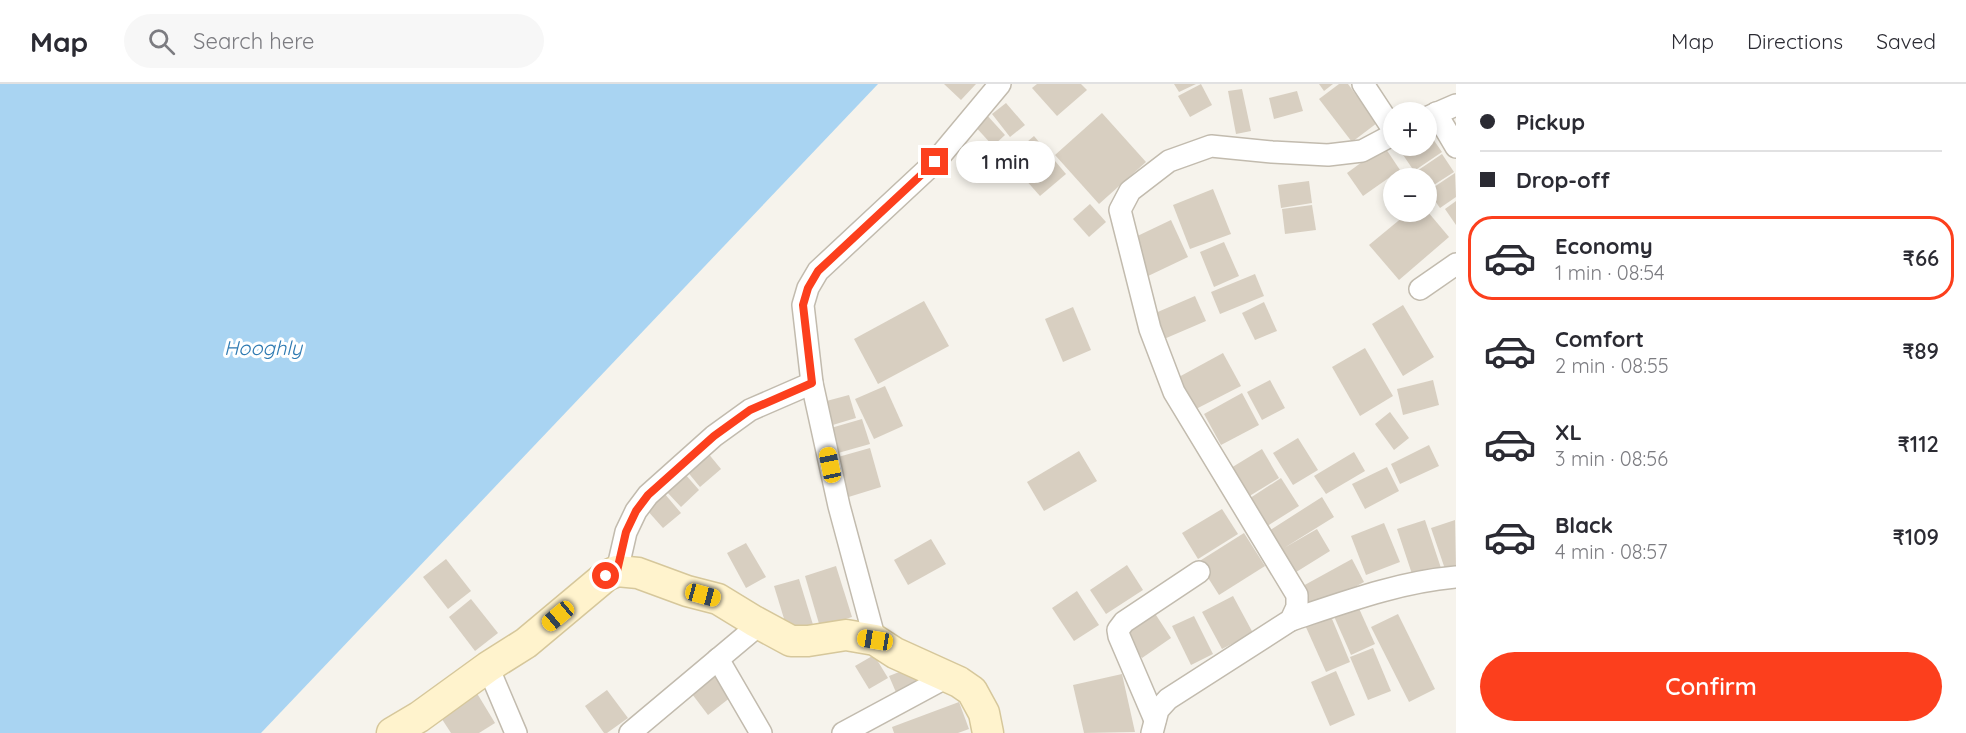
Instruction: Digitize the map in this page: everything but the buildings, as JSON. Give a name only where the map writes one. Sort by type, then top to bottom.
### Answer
[{"type":"street","points":[[875,640],[839,506],[812,383],[803,305],[808,288],[818,271],[935,162],[1000,84]]},
{"type":"street","points":[[1363,84],[1383,116]]},
{"type":"street","points":[[1437,113],[1456,105]]},
{"type":"street","points":[[1437,123],[1456,147]]},
{"type":"street","points":[[1291,620],[1296,607],[1297,595],[1174,392],[1150,329],[1120,210],[1130,191],[1169,161],[1211,146],[1328,155],[1362,151],[1383,139]]},
{"type":"street","points":[[1420,289],[1456,264]]},
{"type":"street","points":[[617,571],[626,532],[636,511],[648,495],[714,436],[750,410],[812,383]]},
{"type":"street","points":[[392,733],[526,643],[606,576],[617,571],[638,573],[687,591],[718,599],[792,641],[846,635],[875,640],[959,682],[972,692],[984,714],[988,733]]},
{"type":"street","points":[[1154,726],[1118,630],[1124,622],[1199,572]]},
{"type":"street","points":[[1154,726],[1158,710],[1168,699],[1291,620],[1369,594],[1408,584],[1456,577]]},
{"type":"street","points":[[630,733],[760,624]]},
{"type":"street","points":[[718,659],[761,733]]},
{"type":"street","points":[[488,668],[516,733]]},
{"type":"street","points":[[843,733],[947,677]]},
{"type":"water","name":"Hooghly","points":[[0,84],[878,84],[261,733],[0,733]]},
{"type":"route","points":[[606,576],[617,571],[626,532],[636,511],[648,495],[714,436],[750,410],[812,383],[803,305],[813,278],[935,162]]}]
